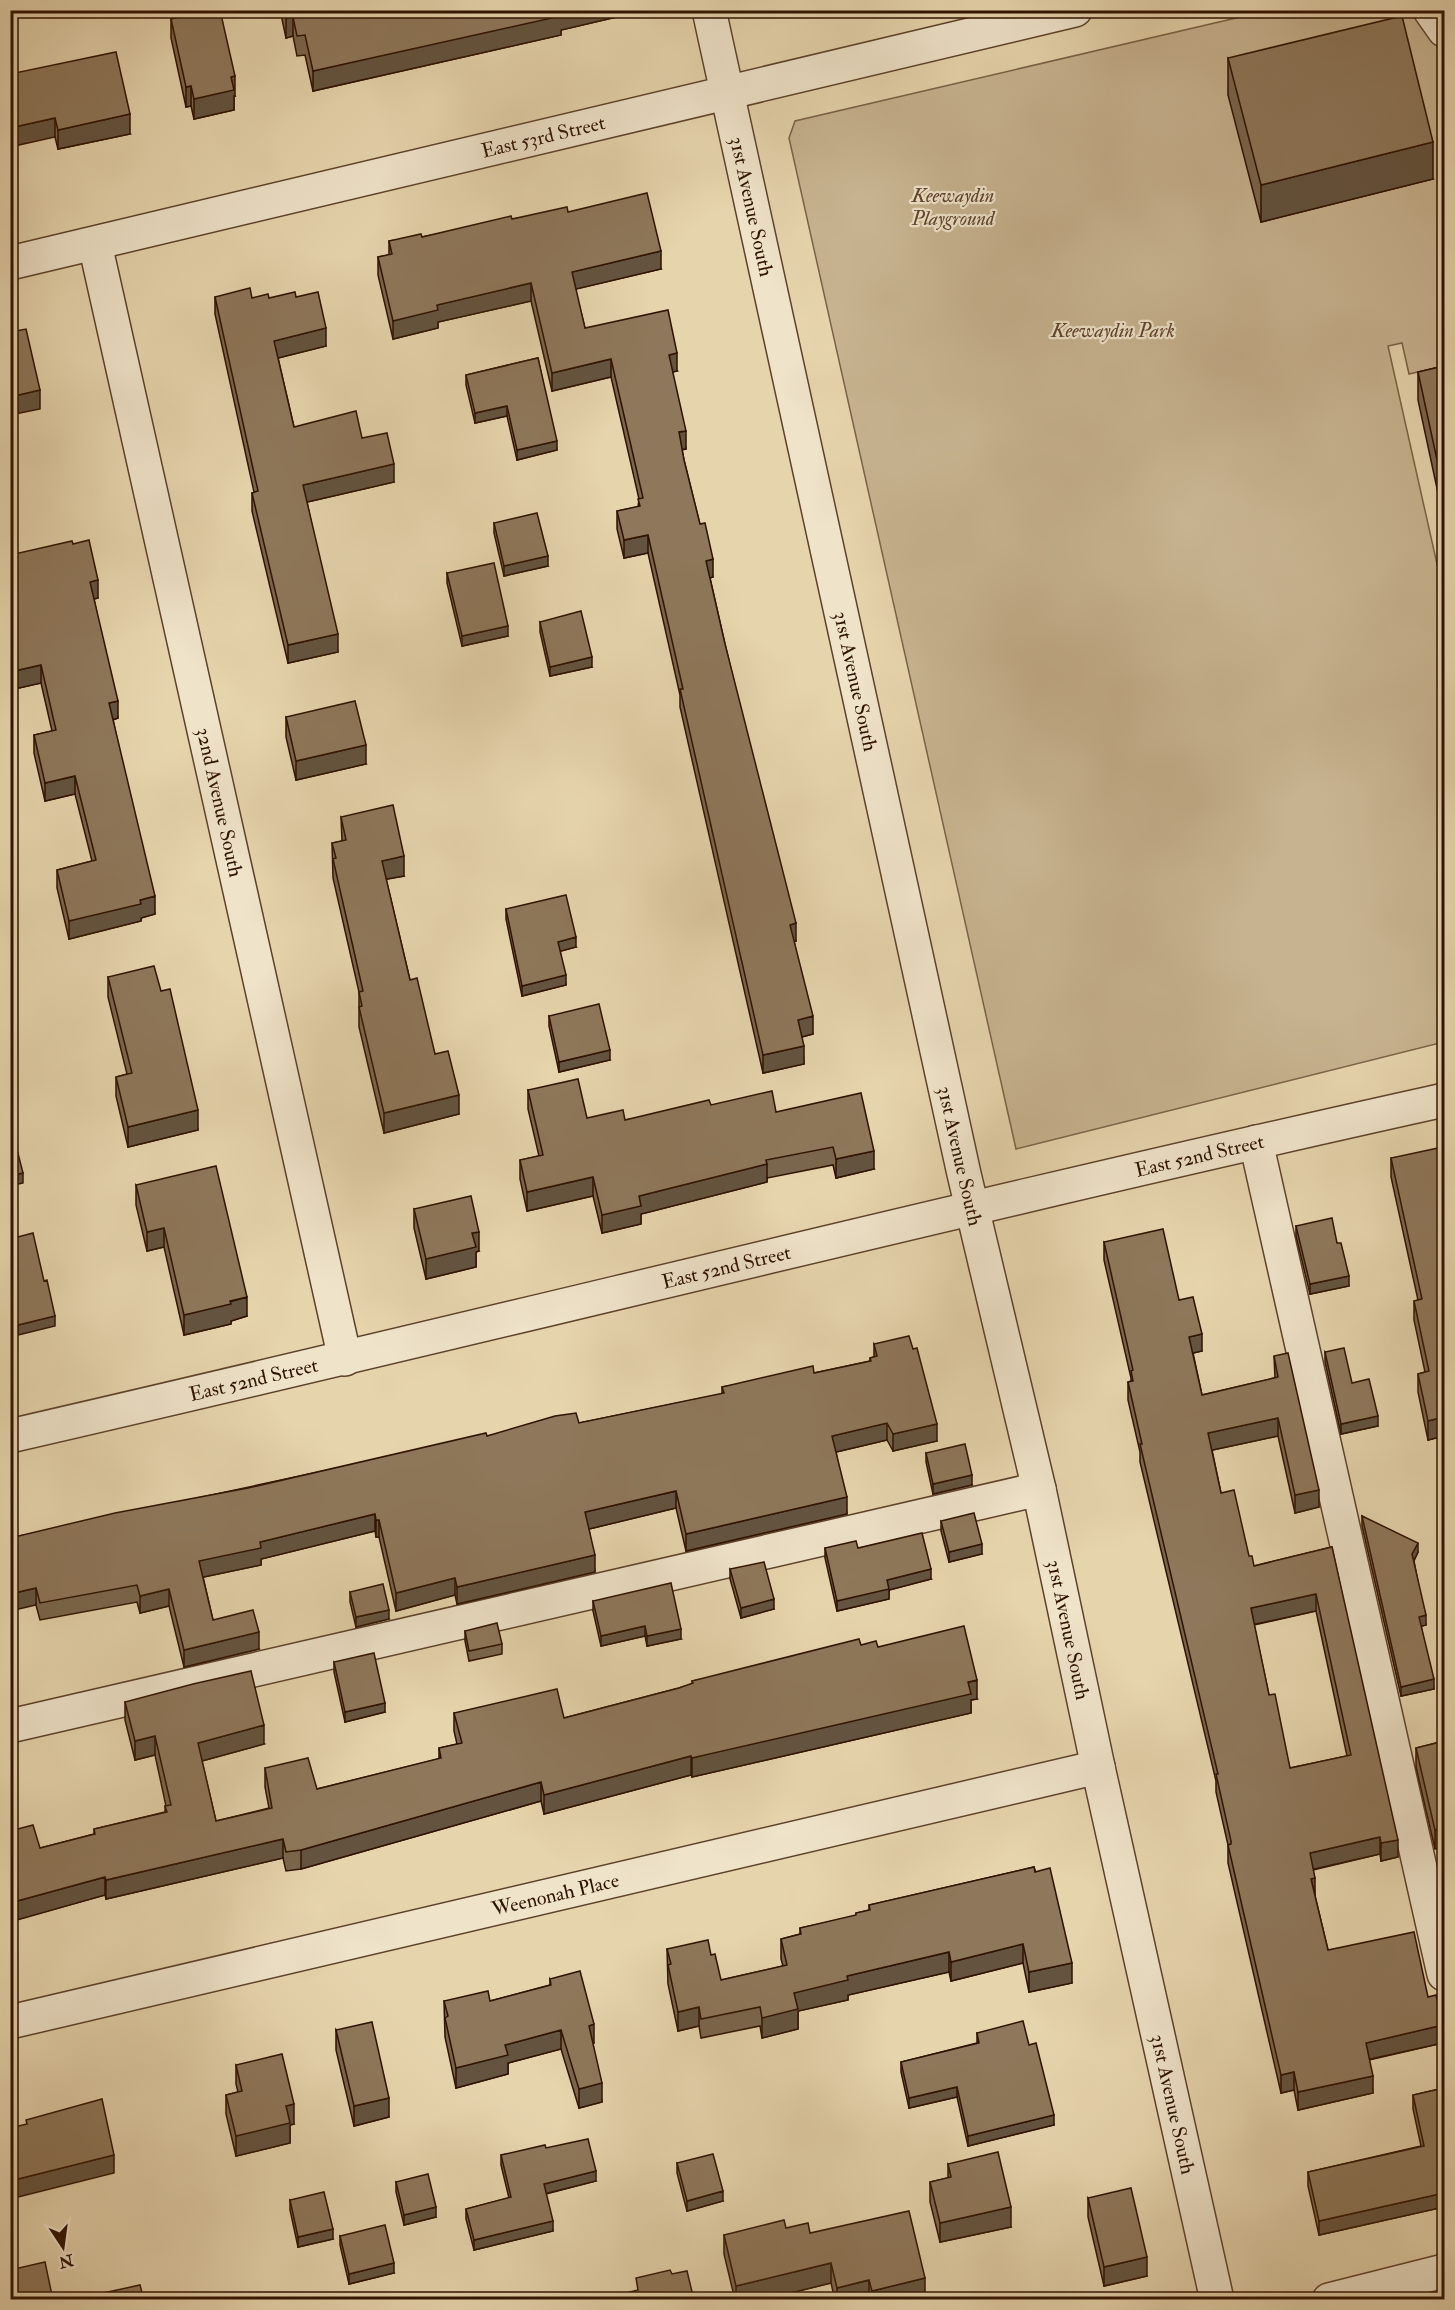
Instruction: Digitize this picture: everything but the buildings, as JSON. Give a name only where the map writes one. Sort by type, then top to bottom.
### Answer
[{"type":"street","name":"31st Avenue South","points":[[709,10],[972,1209],[1039,1489],[1098,1767],[1217,2300]]},
{"type":"street","name":"East 53rd Street","points":[[10,263],[727,92],[1012,18],[1075,10]]},
{"type":"street","points":[[1430,10],[1444,30]]},
{"type":"street","name":"32nd Avenue South","points":[[95,244],[345,1359]]},
{"type":"street","name":"East 52nd Street","points":[[10,1436],[345,1359],[1256,1142],[1444,1100]]},
{"type":"street","points":[[1256,1142],[1444,1974]]},
{"type":"street","points":[[10,1726],[1039,1489]]},
{"type":"street","name":"Weenonah Place","points":[[10,2022],[1098,1767]]},
{"type":"street","points":[[1329,2300],[1444,2271]]},
{"type":"green space","name":"Keewaydin Park","points":[[1266,11],[1444,11],[1444,366],[1409,374],[1402,343],[1388,346],[1444,595],[1444,1042],[1016,1149],[789,138],[795,121]]},
{"type":"park label","name":"Keewaydin Playground","points":[[953,206]]}]
